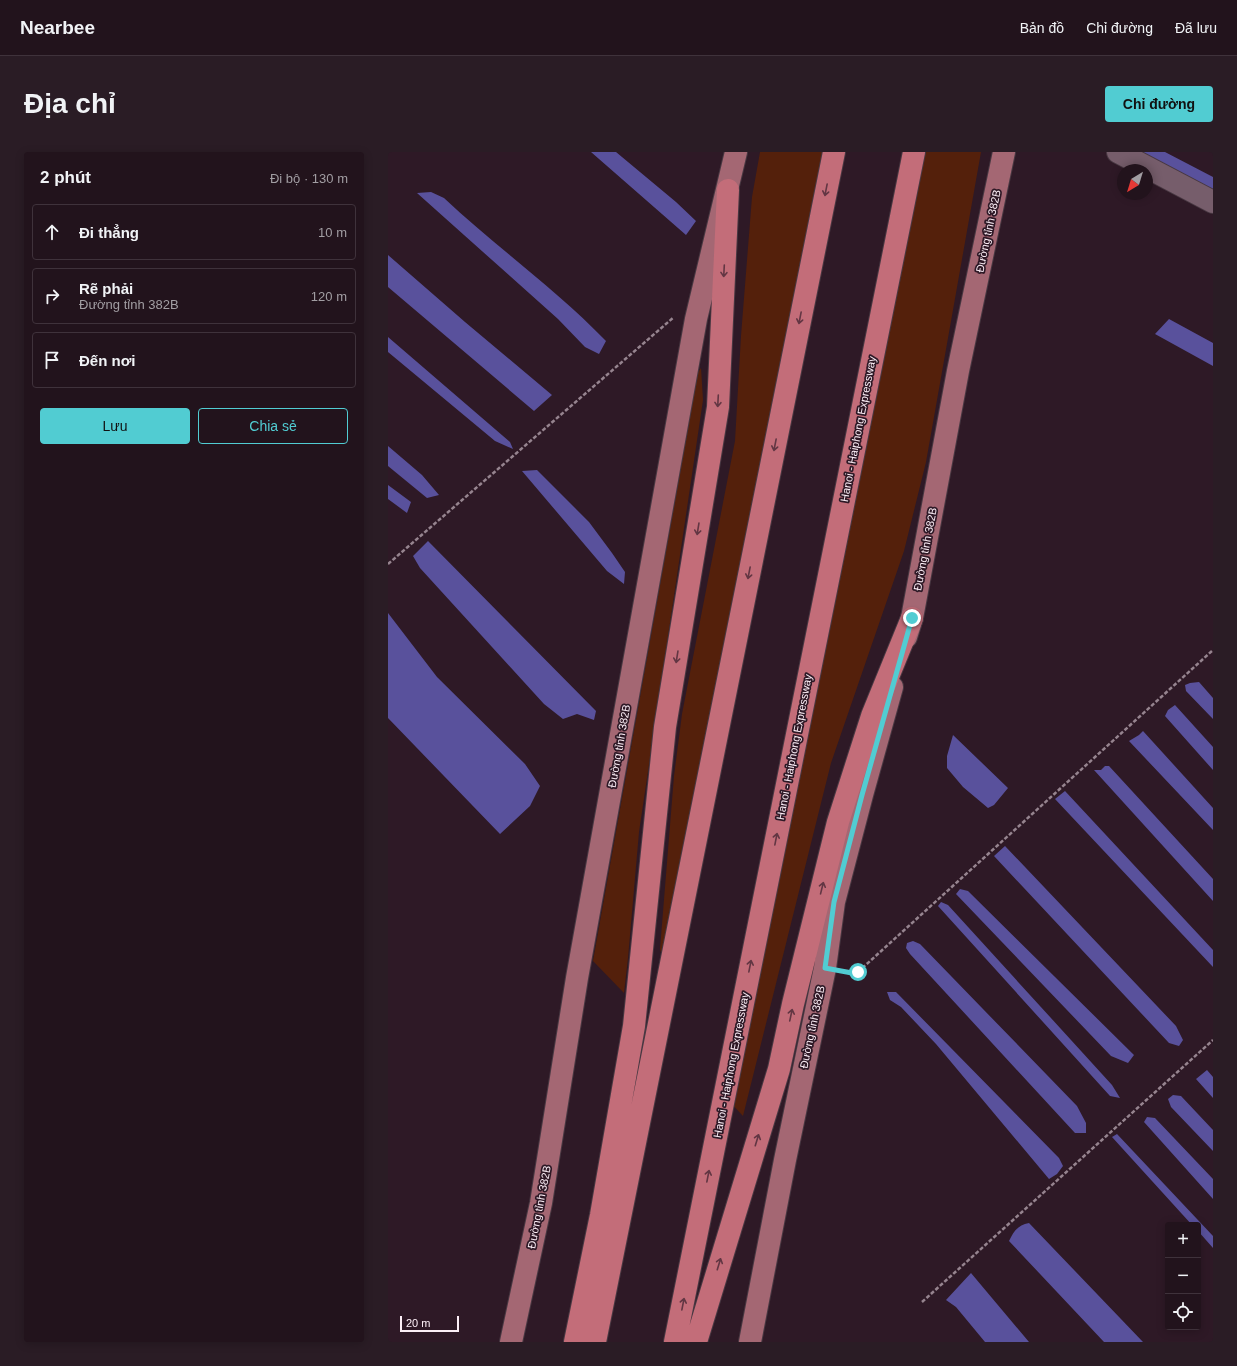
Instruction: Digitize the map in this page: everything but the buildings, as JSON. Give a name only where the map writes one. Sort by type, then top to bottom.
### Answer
[{"type":"highway","points":[[595,1342],[834,152]]},
{"type":"highway","name":"Hanoi - Haiphong Expressway","points":[[675,1342],[914,152]]},
{"type":"highway","points":[[576,1342],[601,1215],[634,1026],[666,728],[718,406],[728,190]]},
{"type":"highway","points":[[696,1342],[779,1068],[793,1004],[838,822],[872,716],[912,618]]},
{"type":"main road","name":"Đường tỉnh 382B","points":[[510,1342],[541,1203],[577,978],[696,319],[736,152]]},
{"type":"main road","name":"Đường tỉnh 382B","points":[[750,1342],[785,1160],[825,968],[834,902],[864,787],[912,618],[958,371],[1004,152]]},
{"type":"street","points":[[1118,152],[1213,202]]},
{"type":"path","points":[[388,564],[677,315],[696,319]]},
{"type":"path","points":[[825,968],[852,973],[858,972],[1213,650]]},
{"type":"path","points":[[922,1302],[1213,1040]]},
{"type":"shaded area","points":[[591,152],[616,152],[676,202],[696,221],[686,235]]},
{"type":"shaded area","points":[[760,152],[823,152],[665,953],[661,953],[660,949],[674,776],[682,714],[735,441],[741,336],[752,197]]},
{"type":"shaded area","points":[[917,152],[981,152],[926,462],[904,551],[831,763],[743,1116],[728,1100]]},
{"type":"shaded area","points":[[1136,152],[1165,152],[1213,177],[1213,194]]},
{"type":"shaded area","points":[[431,192],[444,198],[587,322],[606,341],[599,354],[585,347],[558,319],[417,193]]},
{"type":"shaded area","points":[[388,255],[552,395],[534,411],[388,287]]},
{"type":"shaded area","points":[[1169,319],[1213,343],[1213,366],[1155,334]]},
{"type":"shaded area","points":[[388,337],[510,442],[513,449],[495,441],[388,352]]},
{"type":"shaded area","points":[[701,368],[703,400],[639,832],[624,993],[593,961],[698,372]]},
{"type":"shaded area","points":[[388,446],[422,475],[439,495],[427,498],[388,466]]},
{"type":"shaded area","points":[[537,470],[589,522],[625,572],[624,584],[607,571],[522,471]]},
{"type":"shaded area","points":[[388,485],[411,502],[407,513],[388,499]]},
{"type":"shaded area","points":[[428,541],[596,711],[594,720],[577,714],[563,719],[544,704],[420,568],[413,556]]},
{"type":"shaded area","points":[[388,613],[437,677],[525,764],[540,786],[530,806],[500,834],[388,718]]},
{"type":"shaded area","points":[[1199,682],[1213,698],[1213,719],[1186,691],[1185,685]]},
{"type":"shaded area","points":[[1175,705],[1213,747],[1213,770],[1165,716],[1168,710]]},
{"type":"shaded area","points":[[1143,731],[1213,808],[1213,830],[1129,741]]},
{"type":"shaded area","points":[[953,735],[1008,788],[994,805],[988,808],[963,787],[947,768],[947,756]]},
{"type":"shaded area","points":[[1105,766],[1109,766],[1213,879],[1213,901],[1094,770],[1101,770]]},
{"type":"shaded area","points":[[1065,791],[1213,950],[1213,967],[1055,799]]},
{"type":"shaded area","points":[[1005,846],[1176,1026],[1183,1040],[1179,1046],[1169,1043],[994,856]]},
{"type":"shaded area","points":[[960,889],[968,891],[1134,1055],[1128,1063],[1111,1056],[956,894]]},
{"type":"shaded area","points":[[941,902],[948,905],[1112,1085],[1120,1098],[1110,1096],[938,906]]},
{"type":"shaded area","points":[[913,941],[920,944],[1077,1106],[1086,1123],[1086,1133],[1075,1133],[910,954],[906,948],[907,943]]},
{"type":"shaded area","points":[[887,992],[896,992],[1059,1158],[1063,1166],[1057,1174],[1049,1179],[936,1044],[901,1007],[890,1000]]},
{"type":"shaded area","points":[[1207,1070],[1213,1077],[1213,1098],[1196,1079]]},
{"type":"shaded area","points":[[1173,1095],[1181,1096],[1213,1130],[1213,1151],[1171,1107],[1168,1099]]},
{"type":"shaded area","points":[[1147,1117],[1155,1118],[1213,1179],[1213,1199],[1144,1122]]},
{"type":"shaded area","points":[[1117,1134],[1200,1222],[1189,1222],[1112,1137]]},
{"type":"shaded area","points":[[1029,1223],[1143,1342],[1104,1342],[1009,1241],[1017,1229],[1022,1225]]},
{"type":"shaded area","points":[[1201,1223],[1213,1236],[1213,1248],[1201,1234]]},
{"type":"shaded area","points":[[971,1273],[1029,1342],[985,1342],[956,1307],[946,1300]]},
{"type":"route","points":[[858,972],[852,973],[825,968],[834,902],[862,795],[912,618]]}]
